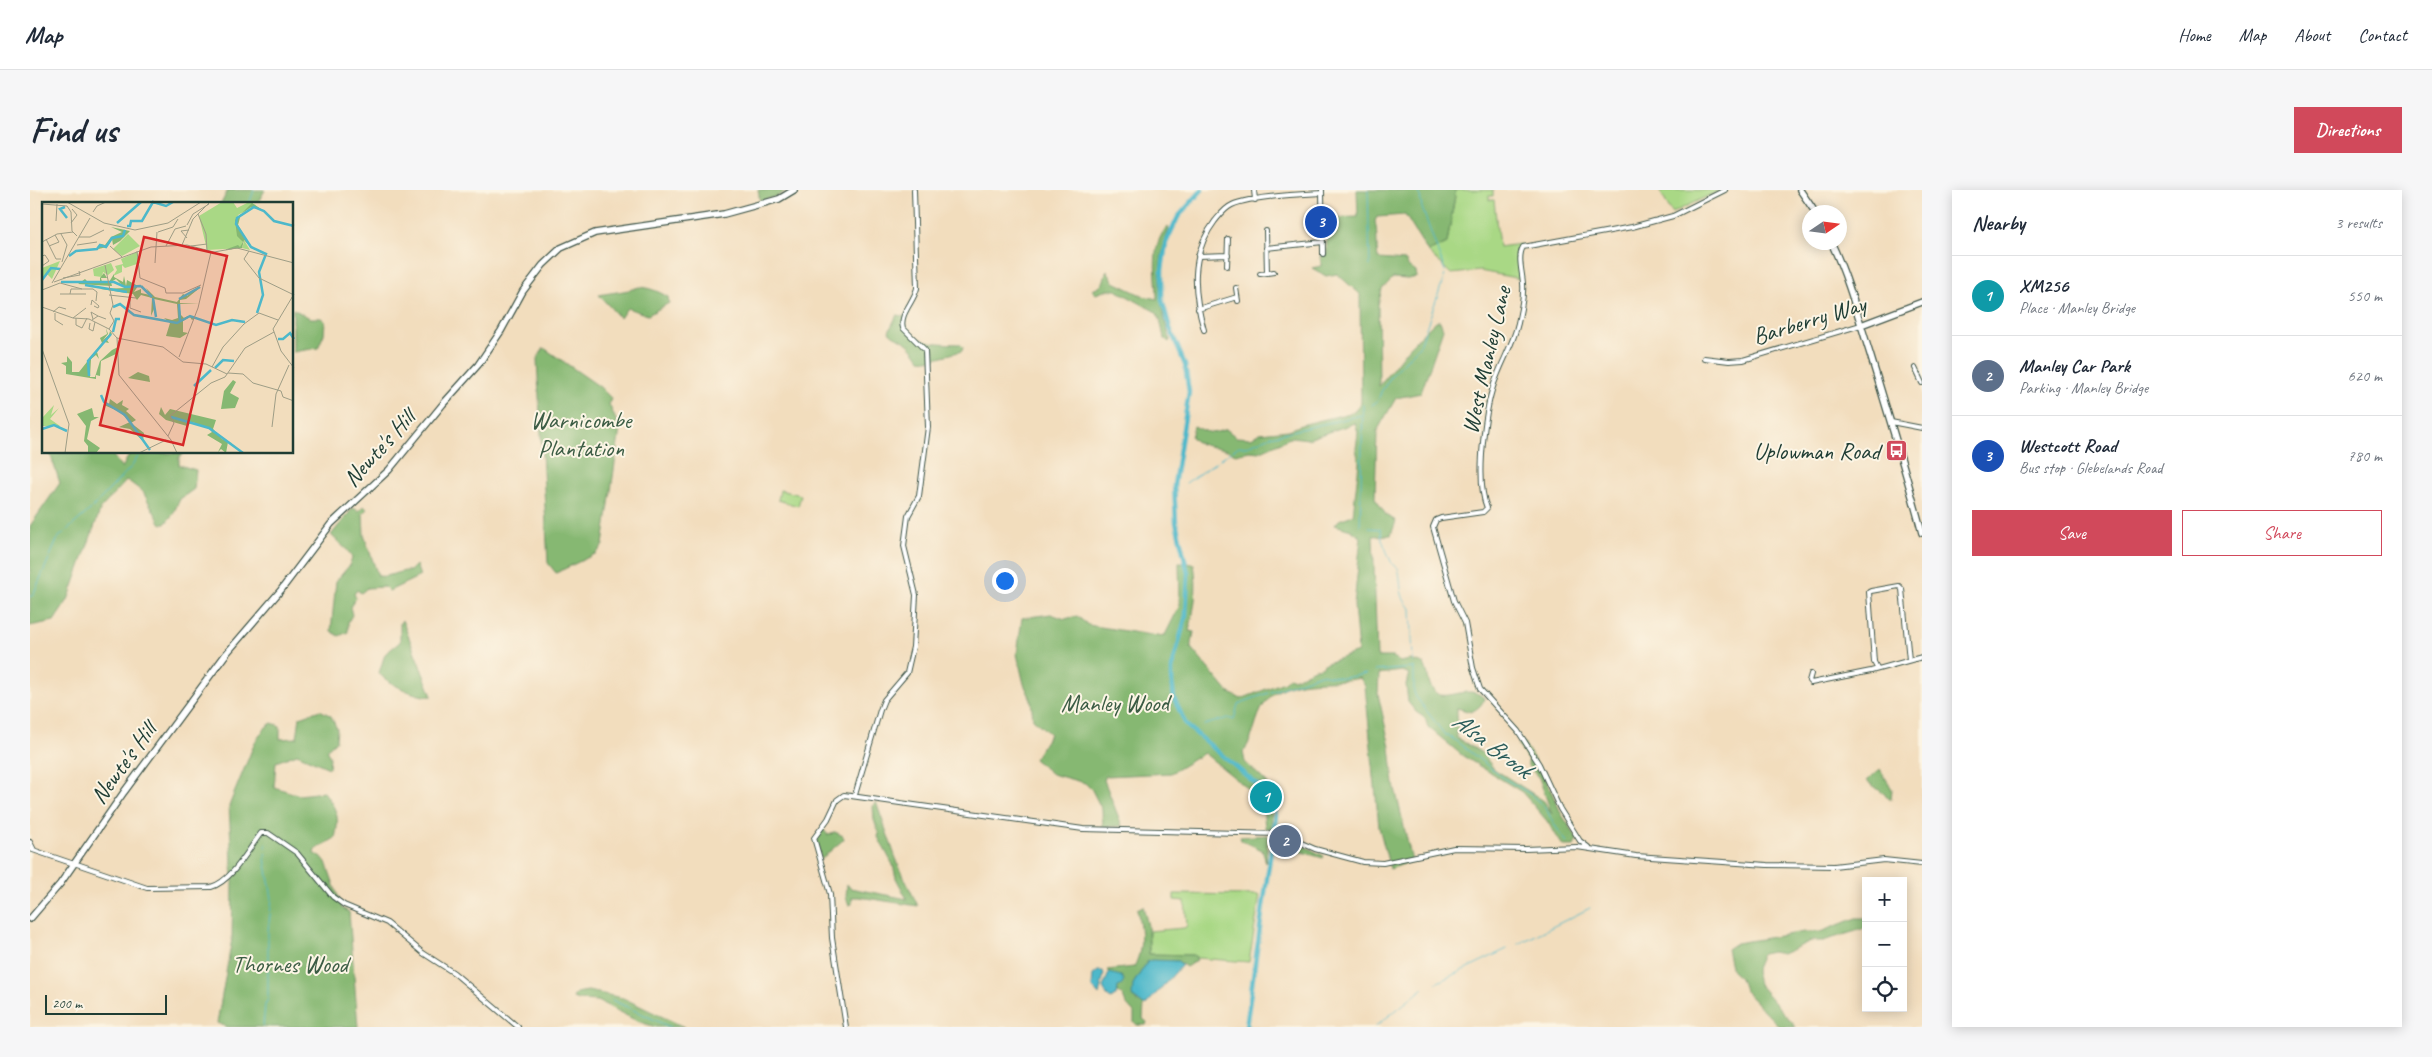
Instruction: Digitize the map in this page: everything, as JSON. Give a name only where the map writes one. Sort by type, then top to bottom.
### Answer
[{"type":"street","name":"Newte's Hill","points":[[30,919],[60,884],[226,654],[281,590],[332,524],[389,470],[478,365],[501,332],[530,281],[552,255],[573,241],[595,232],[724,214],[779,199],[794,190]]},
{"type":"street","points":[[855,795],[882,705],[907,673],[916,620],[916,595],[905,551],[904,539],[908,516],[919,496],[928,420],[925,350],[903,328],[902,324],[903,316],[915,298],[917,288],[914,190]]},
{"type":"street","points":[[1254,190],[1255,200]]},
{"type":"street","name":"West Manley Lane","points":[[1588,848],[1580,841],[1560,808],[1539,764],[1518,731],[1480,689],[1473,668],[1465,623],[1454,601],[1433,527],[1436,520],[1441,518],[1483,512],[1487,508],[1482,490],[1482,470],[1487,419],[1492,388],[1519,322],[1524,292],[1520,255],[1523,247],[1632,227],[1673,216],[1725,190]]},
{"type":"street","points":[[1800,190],[1810,205]]},
{"type":"street","points":[[1204,330],[1198,308],[1195,283],[1198,256],[1207,233],[1224,210],[1233,204],[1322,191],[1323,254]]},
{"type":"street","points":[[1266,231],[1267,274]]},
{"type":"street","points":[[1227,266],[1228,239]]},
{"type":"street","points":[[1266,248],[1323,242]]},
{"type":"street","points":[[1834,250],[1861,325],[1922,533]]},
{"type":"street","points":[[1198,256],[1228,255]]},
{"type":"street","points":[[1260,274],[1274,272]]},
{"type":"street","points":[[1198,308],[1238,299],[1236,288]]},
{"type":"street","name":"Barberry Way","points":[[1704,358],[1729,361],[1743,360],[1861,325],[1922,302]]},
{"type":"street","points":[[1915,368],[1922,383]]},
{"type":"street","points":[[1891,422],[1922,428]]},
{"type":"street","points":[[1877,668],[1874,655],[1870,591],[1899,586],[1902,589],[1909,660]]},
{"type":"street","points":[[1811,674],[1809,681],[1811,683],[1871,671],[1922,657]]},
{"type":"street","points":[[846,1027],[832,938],[830,894],[814,838],[828,820],[840,797],[855,795],[889,803],[1018,818],[1083,829],[1128,828],[1237,834],[1268,832],[1280,834],[1338,857],[1363,862],[1391,861],[1454,848],[1526,849],[1577,846],[1636,856],[1768,865],[1834,866],[1884,860],[1922,864]]},
{"type":"street","points":[[30,842],[32,850],[147,888],[210,887],[219,884],[261,833],[268,833],[296,852],[333,897],[344,905],[387,924],[423,953],[454,973],[518,1027]]},
{"type":"street","points":[[1577,846],[1580,841]]},
{"type":"green space","points":[[228,190],[265,190],[258,202],[222,202]]},
{"type":"green space","points":[[758,190],[787,190],[778,196],[760,201]]},
{"type":"green space","name":"Manley Wood","points":[[1357,190],[1456,190],[1447,243],[1428,252],[1405,215],[1377,217],[1375,221],[1378,259],[1406,261],[1408,266],[1416,272],[1417,277],[1408,279],[1393,278],[1382,289],[1378,305],[1379,386],[1409,347],[1436,321],[1440,321],[1443,329],[1421,393],[1396,398],[1377,431],[1375,498],[1386,515],[1396,521],[1391,535],[1373,536],[1377,657],[1394,657],[1399,662],[1410,660],[1424,664],[1431,687],[1438,694],[1450,695],[1471,692],[1484,698],[1482,703],[1471,712],[1457,708],[1457,738],[1482,753],[1494,769],[1544,801],[1552,814],[1539,778],[1528,766],[1528,761],[1518,745],[1522,741],[1545,778],[1562,815],[1575,835],[1577,840],[1574,846],[1563,846],[1547,821],[1522,792],[1463,756],[1428,727],[1425,718],[1416,712],[1408,702],[1406,684],[1409,678],[1408,673],[1402,671],[1379,674],[1378,694],[1390,747],[1394,784],[1412,861],[1390,869],[1379,827],[1365,686],[1360,678],[1309,682],[1284,687],[1274,694],[1261,709],[1250,740],[1243,752],[1245,762],[1268,784],[1263,792],[1271,809],[1271,829],[1265,828],[1263,805],[1246,787],[1204,753],[1171,773],[1106,776],[1104,780],[1122,826],[1103,827],[1102,810],[1092,790],[1085,783],[1052,774],[1034,759],[1050,734],[1033,719],[1031,699],[1024,684],[1017,654],[1022,618],[1051,614],[1065,619],[1077,616],[1088,625],[1157,636],[1165,635],[1180,605],[1179,563],[1194,564],[1196,589],[1189,631],[1194,632],[1191,648],[1228,692],[1241,699],[1284,682],[1289,677],[1294,679],[1322,667],[1324,664],[1358,652],[1354,605],[1361,537],[1351,530],[1335,525],[1339,520],[1353,515],[1359,462],[1356,449],[1358,432],[1355,423],[1308,439],[1292,437],[1259,452],[1250,451],[1235,454],[1224,449],[1200,444],[1191,437],[1194,426],[1210,432],[1226,429],[1236,437],[1251,438],[1260,433],[1289,430],[1301,425],[1354,412],[1361,403],[1360,294],[1337,274],[1326,276],[1312,268],[1321,266],[1321,254],[1327,254],[1326,218],[1358,217]]},
{"type":"green space","points":[[1456,190],[1493,190],[1493,196],[1489,196],[1489,200],[1494,200],[1499,247],[1520,244],[1518,256],[1521,279],[1480,271],[1451,274],[1428,252],[1447,243]]},
{"type":"green space","points":[[1659,190],[1721,190],[1672,213]]},
{"type":"green space","points":[[1168,226],[1169,229],[1160,270],[1160,284],[1169,342],[1164,338],[1160,319],[1156,312],[1116,290],[1107,290],[1096,294],[1092,290],[1101,285],[1107,270],[1114,282],[1143,296],[1157,299],[1156,251],[1158,242]]},
{"type":"green space","points":[[639,287],[657,291],[668,297],[669,303],[648,315],[627,308],[620,318],[599,295],[624,291]]},
{"type":"green space","points":[[294,310],[310,318],[321,318],[325,321],[324,334],[318,348],[294,352]]},
{"type":"green space","points":[[897,315],[907,317],[905,324],[915,336],[929,342],[960,344],[963,347],[962,351],[928,360],[920,359],[908,344],[889,331]]},
{"type":"green space","name":"Warnicombe Plantation","points":[[544,348],[600,387],[611,398],[609,404],[620,429],[603,545],[597,553],[556,573],[548,563],[537,359]]},
{"type":"green space","points":[[50,454],[112,454],[122,468],[129,454],[183,454],[179,457],[179,465],[196,470],[194,489],[180,499],[173,514],[165,524],[161,524],[143,492],[127,480],[101,508],[68,600],[54,621],[30,626],[30,526],[60,483]]},
{"type":"green space","points":[[780,490],[801,495],[798,506],[778,500]]},
{"type":"green space","points":[[364,506],[367,509],[363,513],[364,535],[378,576],[410,571],[416,565],[420,576],[389,591],[385,587],[367,588],[361,593],[357,590],[354,594],[356,598],[350,607],[352,615],[348,622],[348,632],[339,636],[331,631],[336,581],[349,566],[352,558],[348,551],[331,535],[353,508],[359,511]]},
{"type":"green space","points":[[402,620],[432,696],[420,695],[404,689],[379,673],[385,654],[400,642],[400,623]]},
{"type":"green space","name":"Thornes Wood","points":[[320,710],[331,716],[337,729],[336,741],[326,750],[330,757],[329,768],[297,754],[276,762],[274,787],[299,795],[324,792],[336,814],[335,838],[315,850],[314,854],[321,856],[326,862],[342,908],[349,912],[358,1027],[227,1027],[217,1023],[232,939],[233,882],[229,806],[255,742],[266,727],[272,723],[280,726],[280,739],[297,738],[300,717]]},
{"type":"green space","points":[[1880,769],[1892,789],[1891,799],[1867,781]]},
{"type":"green space","points":[[876,802],[899,867],[918,906],[859,897],[852,897],[852,904],[849,905],[846,897],[847,884],[850,888],[907,899],[896,878],[893,865],[878,837],[879,833],[874,820],[873,806]]},
{"type":"green space","points":[[823,829],[828,835],[835,832],[843,836],[844,839],[821,859],[817,839]]},
{"type":"green space","points":[[1268,835],[1266,862],[1262,850],[1241,840],[1240,837]]},
{"type":"green space","points":[[1292,840],[1324,856],[1323,858],[1285,847]]},
{"type":"green space","points":[[1174,894],[1260,895],[1249,962],[1197,958],[1194,955],[1149,954],[1149,931],[1184,928],[1187,926],[1185,901],[1174,900]]},
{"type":"green space","points":[[1143,906],[1148,926],[1149,954],[1194,955],[1197,960],[1186,967],[1178,961],[1148,961],[1135,981],[1136,1001],[1144,1005],[1143,1019],[1147,1022],[1146,1025],[1137,1025],[1134,1022],[1134,1013],[1126,1004],[1123,996],[1118,992],[1116,979],[1107,970],[1134,967],[1140,946],[1137,909]]},
{"type":"green space","points":[[1856,918],[1862,918],[1862,929],[1823,941],[1811,941],[1782,954],[1772,952],[1762,954],[1755,971],[1758,984],[1796,1027],[1780,1027],[1744,990],[1740,978],[1732,971],[1727,949],[1736,943],[1804,932],[1820,932]]},
{"type":"green space","points":[[588,991],[623,998],[684,1027],[656,1027],[637,1021],[598,1001],[573,998],[576,993]]},
{"type":"water","points":[[1148,961],[1178,961],[1182,965],[1145,1006],[1132,996],[1133,984]]},
{"type":"water","points":[[1098,971],[1103,971],[1104,974],[1099,995],[1092,987],[1093,975]]},
{"type":"water","points":[[1109,973],[1121,976],[1124,980],[1121,986],[1118,987],[1117,995],[1111,999],[1107,996],[1103,987]]},
{"type":"waterway","points":[[250,202],[254,190]]},
{"type":"waterway","points":[[1202,190],[1178,217],[1166,243],[1162,270],[1162,300],[1170,328],[1185,365],[1189,392],[1174,485],[1176,522],[1188,573],[1186,615],[1172,668],[1172,682],[1174,698],[1186,725],[1267,793],[1274,804],[1276,815],[1246,1027]]},
{"type":"waterway","points":[[1368,190],[1370,266]]},
{"type":"waterway","name":"Alsa Brook","points":[[1419,190],[1422,208],[1445,271]]},
{"type":"waterway","name":"Alsa Brook","points":[[1372,405],[1378,401],[1381,392],[1392,375],[1420,345],[1445,275]]},
{"type":"waterway","name":"Alsa Brook","points":[[1360,526],[1363,405]]},
{"type":"waterway","points":[[1186,483],[1239,446],[1245,447],[1271,436],[1362,415]]},
{"type":"waterway","points":[[30,597],[33,595],[58,538],[90,510],[132,466],[140,454]]},
{"type":"waterway","name":"Alsa Brook","points":[[1369,528],[1381,529],[1382,540],[1392,564],[1398,568],[1402,595],[1411,608],[1413,663]]},
{"type":"waterway","name":"Alsa Brook","points":[[1414,667],[1414,692],[1416,697],[1445,735],[1448,735],[1505,779],[1529,793],[1546,808],[1553,823],[1567,842]]},
{"type":"waterway","points":[[1375,671],[1414,668]]},
{"type":"waterway","points":[[1204,725],[1228,718],[1234,720],[1238,704],[1320,674],[1343,678],[1366,674]]},
{"type":"waterway","points":[[263,1027],[265,1005],[268,999],[268,931],[272,898],[265,859],[266,844]]},
{"type":"waterway","points":[[1518,944],[1590,908]]},
{"type":"waterway","points":[[1436,983],[1507,949]]},
{"type":"waterway","points":[[1375,1027],[1424,988]]},
{"type":"waterway","points":[[612,1000],[670,1027]]},
{"type":"place","name":"Westcott Road","points":[[1321,222]]},
{"type":"place","name":"Uplowman Road","points":[[1896,451]]},
{"type":"place","name":"XM256","points":[[1266,797]]},
{"type":"place","name":"Manley Car Park","points":[[1285,841]]}]
